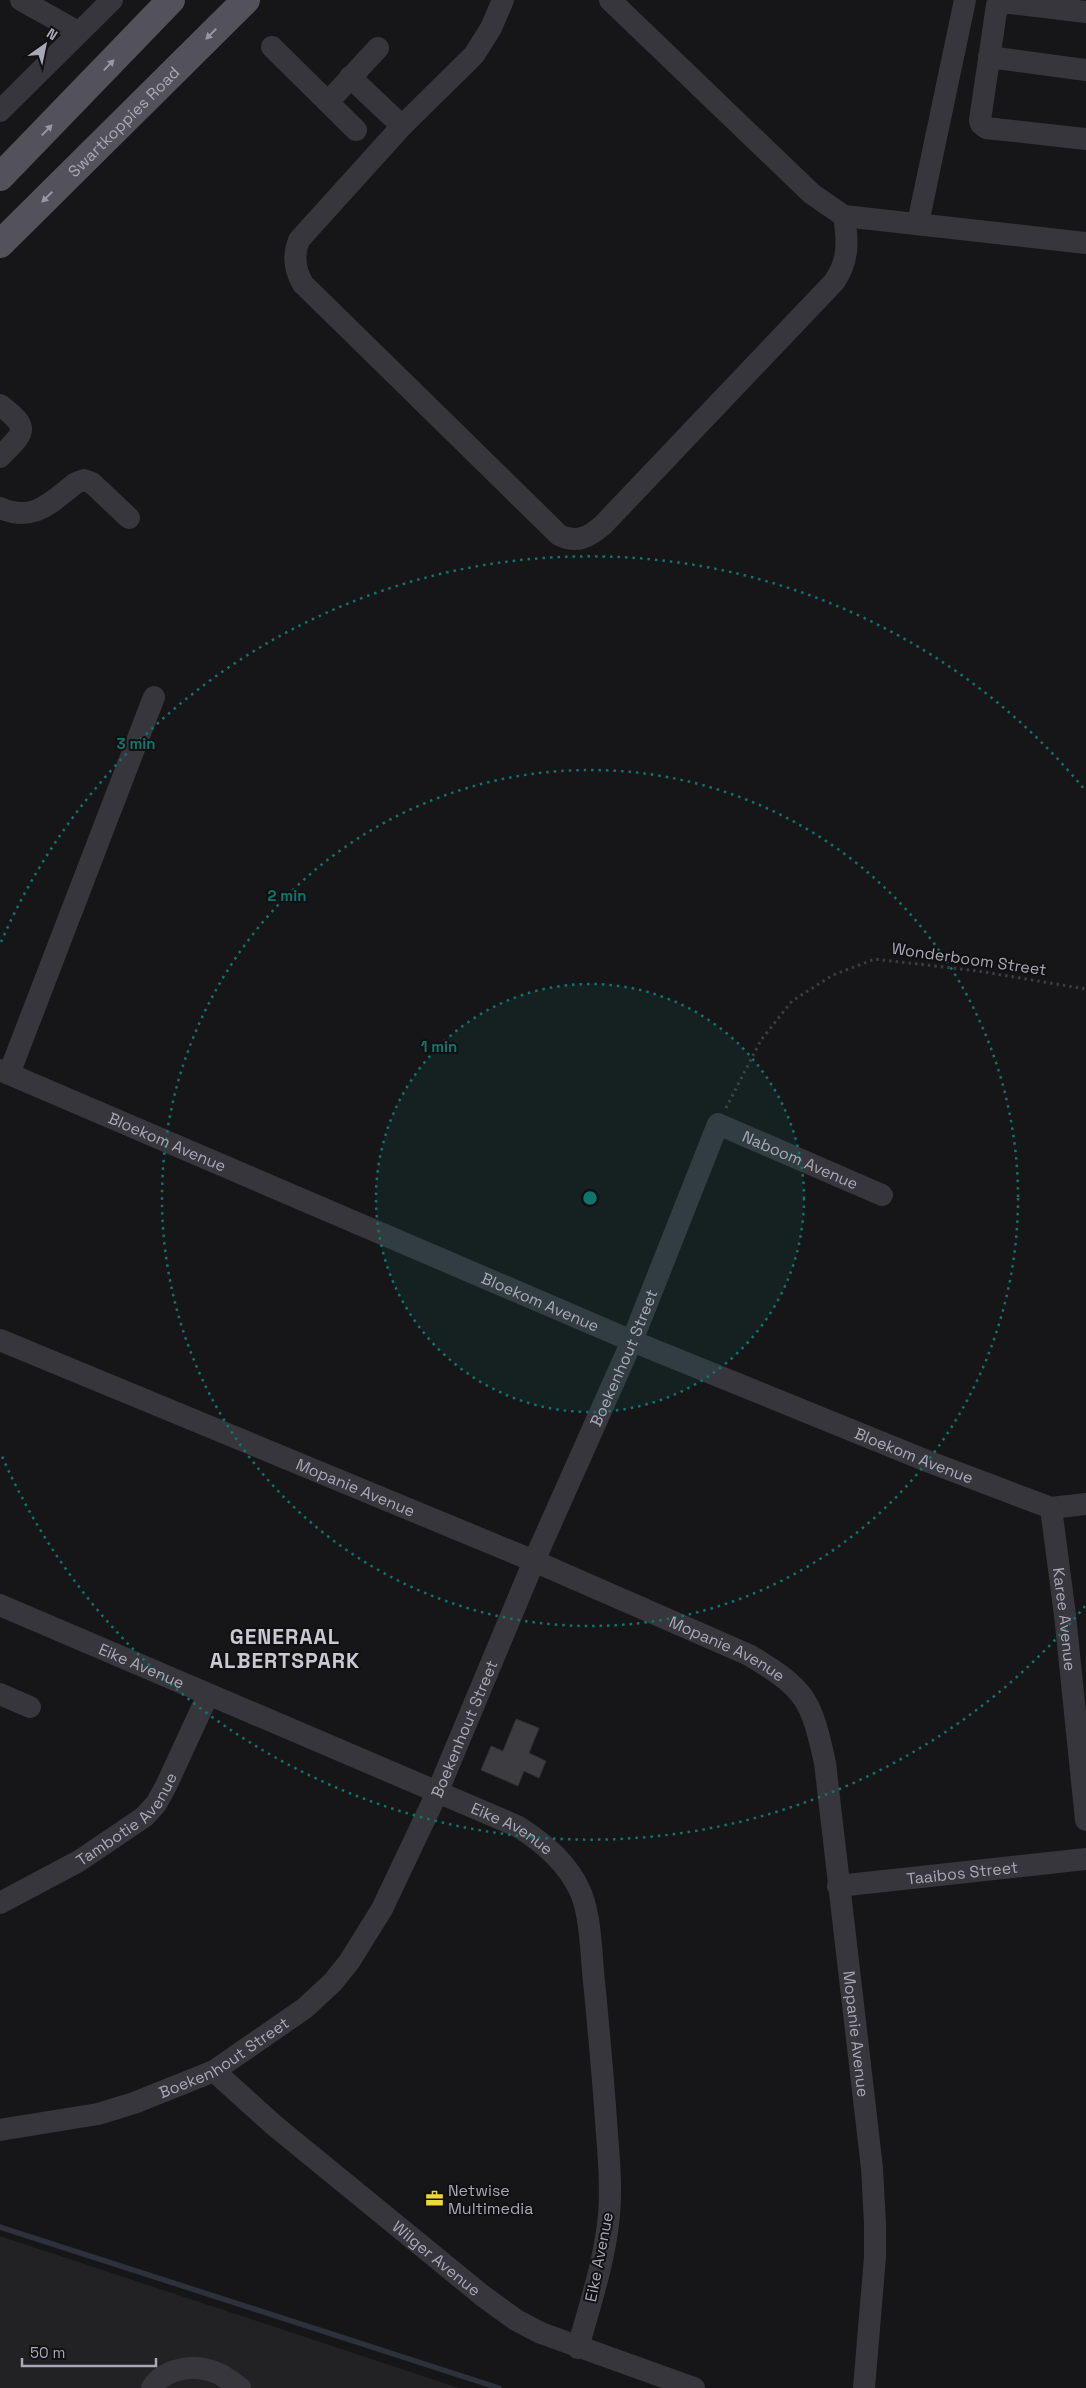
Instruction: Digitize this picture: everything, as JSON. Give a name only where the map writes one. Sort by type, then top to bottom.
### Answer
[{"type":"main road","points":[[0,177],[171,0]]},
{"type":"main road","name":"Swartkoppies Road","points":[[0,244],[246,0]]},
{"type":"street","points":[[21,0],[78,32]]},
{"type":"street","points":[[0,111],[112,0]]},
{"type":"street","points":[[503,0],[491,28],[474,55],[402,126],[299,240],[295,250],[295,264],[298,277],[303,284],[559,535],[568,539],[581,539],[590,536],[603,525],[834,282],[842,270],[848,240],[844,216]]},
{"type":"street","points":[[610,0],[726,114],[812,194],[844,216],[918,223],[1086,244]]},
{"type":"street","points":[[918,223],[965,0]]},
{"type":"street","points":[[1086,12],[1001,2],[996,10],[981,124],[986,128],[1086,139]]},
{"type":"street","points":[[272,47],[356,130]]},
{"type":"street","points":[[328,102],[378,48]]},
{"type":"street","points":[[989,57],[1086,70]]},
{"type":"street","points":[[350,77],[402,126]]},
{"type":"street","points":[[0,405],[19,419],[22,427],[20,436],[0,457]]},
{"type":"street","points":[[0,508],[11,512],[36,512],[76,483],[84,480],[92,483],[129,518]]},
{"type":"street","points":[[4,1072],[154,697]]},
{"type":"street","name":"Bloekom Avenue","points":[[4,1072],[632,1340],[918,1458],[1051,1508],[1086,1504]]},
{"type":"street","name":"Naboom Avenue","points":[[718,1124],[882,1195]]},
{"type":"street","name":"Boekenhout Street","points":[[0,2130],[98,2114],[134,2103],[214,2071],[305,2008],[333,1982],[362,1944],[382,1909],[437,1793],[534,1561],[632,1340],[718,1124]]},
{"type":"street","name":"Mopanie Avenue","points":[[0,1340],[534,1561],[749,1655],[778,1672],[795,1686],[808,1703],[816,1720],[825,1763],[861,2070],[875,2223],[875,2257],[864,2388]]},
{"type":"street","name":"Karee Avenue","points":[[1051,1508],[1065,1615],[1086,1820]]},
{"type":"street","name":"Eike Avenue","points":[[0,1605],[517,1826],[537,1838],[556,1854],[568,1870],[581,1894],[586,1915],[600,2038],[610,2165],[609,2214],[600,2271],[578,2348]]},
{"type":"street","points":[[0,1694],[30,1707]]},
{"type":"street","name":"Tambotie Avenue","points":[[0,1904],[79,1861],[144,1817],[156,1804],[166,1786],[208,1695]]},
{"type":"street","name":"Taaibos Street","points":[[838,1886],[1086,1859]]},
{"type":"street","name":"Wilger Avenue","points":[[214,2071],[275,2126],[483,2296],[516,2320],[578,2348],[694,2388]]},
{"type":"street","points":[[152,2388],[159,2380],[172,2372],[187,2368],[218,2373],[240,2388]]},
{"type":"path","name":"Wonderboom Street","points":[[718,1124],[761,1040],[792,1001],[842,972],[875,959],[978,971],[1086,989]]},
{"type":"shaded area","points":[[0,2236],[459,2388],[0,2388]]},
{"type":"building","points":[[516,1719],[539,1728],[529,1753],[546,1761],[539,1778],[524,1771],[518,1786],[481,1770],[491,1746],[503,1751]]},
{"type":"waterway","points":[[0,2227],[499,2388]]},
{"type":"place","name":"Netwise Multimedia","points":[[434,2199]]},
{"type":"district","name":"GENERAAL ALBERTSPARK","points":[[285,1648]]}]
